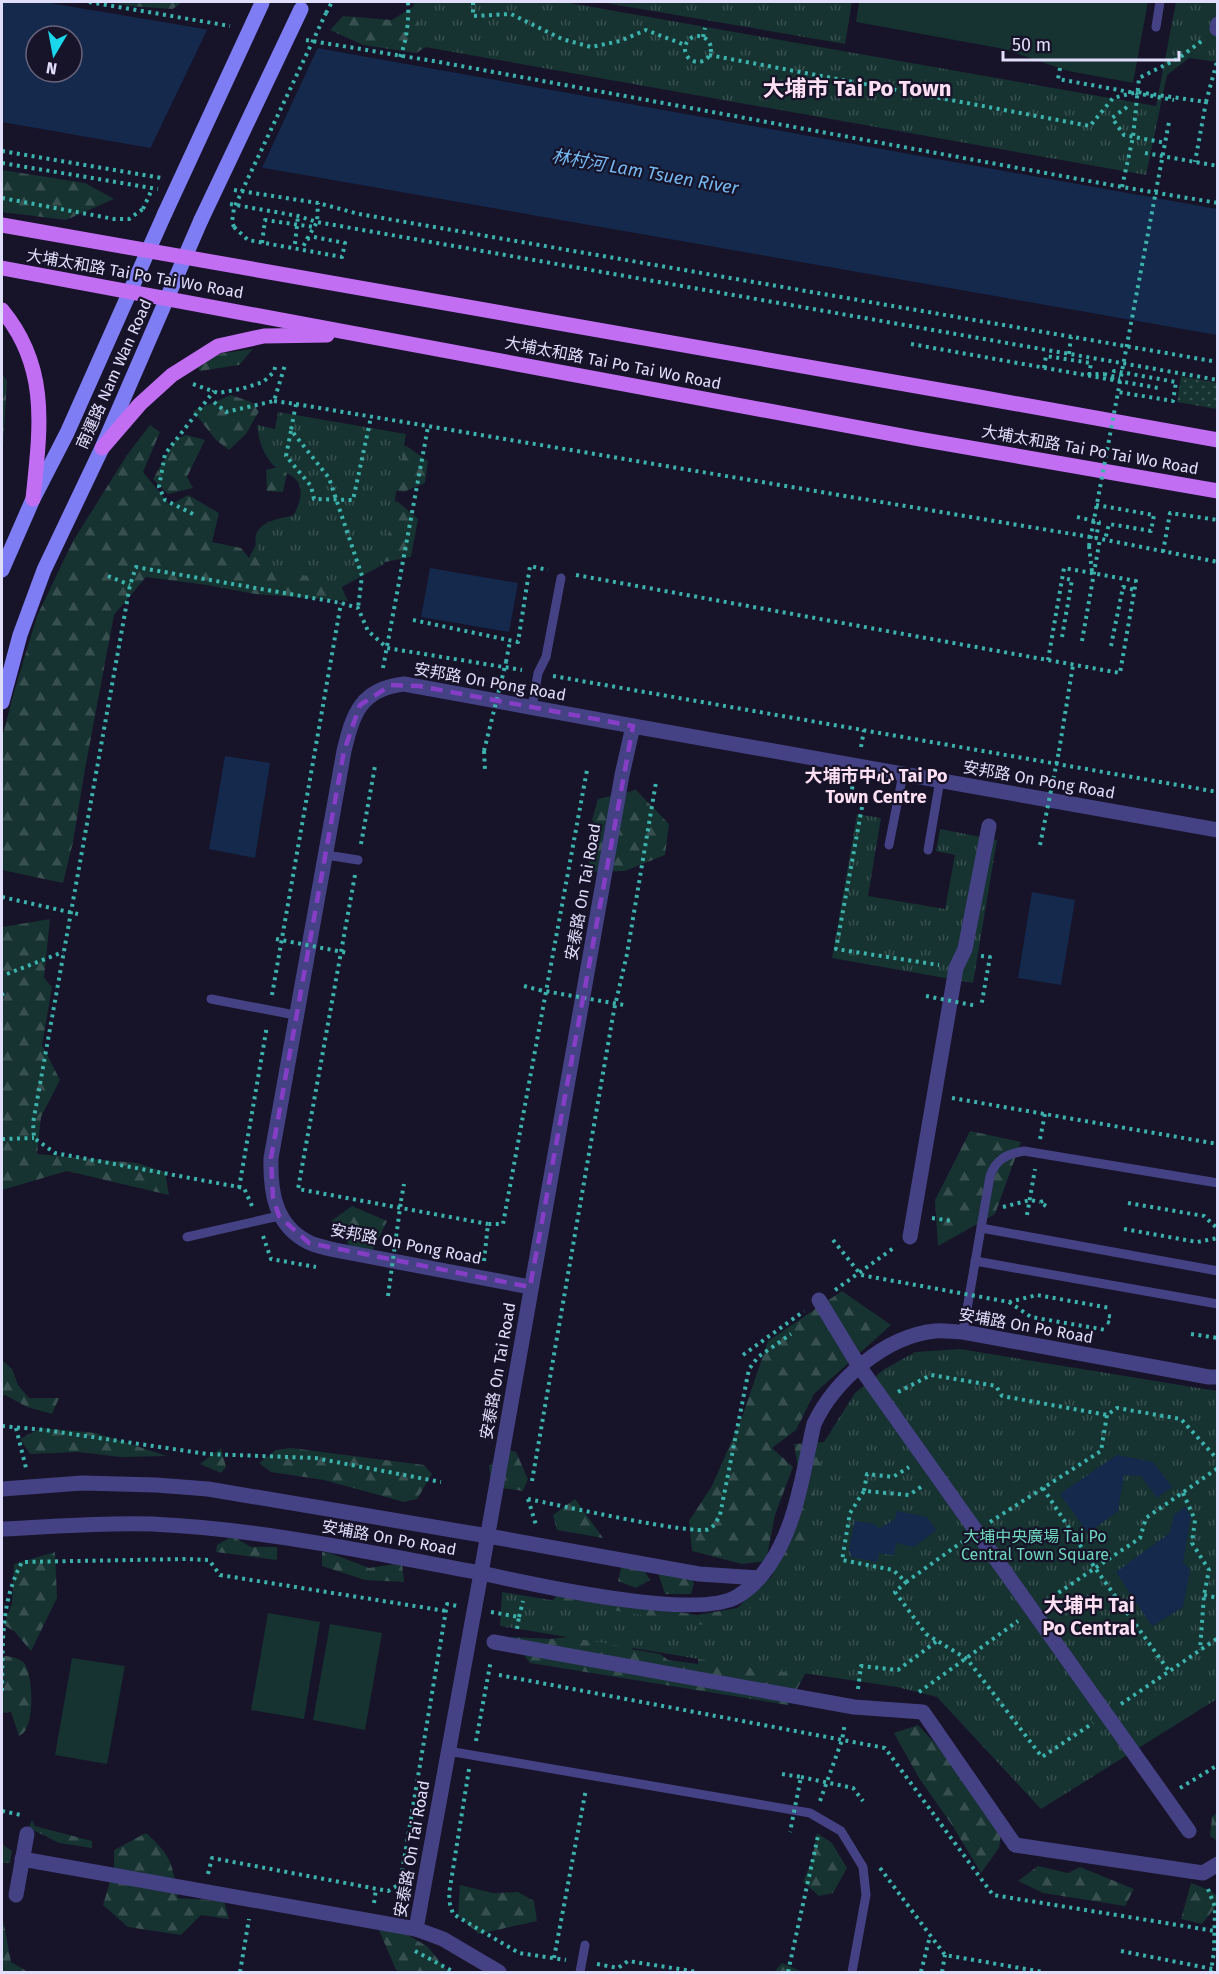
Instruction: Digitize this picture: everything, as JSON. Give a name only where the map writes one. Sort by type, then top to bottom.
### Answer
[{"type":"main road","name":"南運路 Nam Wan Road","points":[[2,570],[33,499],[67,433],[147,251],[262,2]]},
{"type":"main road","name":"南運路 Nam Wan Road","points":[[2,702],[20,635],[44,570],[102,448],[184,257],[303,5]]},
{"type":"main road","name":"大埔太和路 Tai Po Tai Wo Road","points":[[2,225],[1218,441]]},
{"type":"main road","name":"大埔太和路 Tai Po Tai Wo Road","points":[[2,268],[895,434],[1218,491]]},
{"type":"main road","points":[[2,310],[13,324],[33,366],[40,414],[33,499]]},
{"type":"main road","points":[[102,448],[140,404],[172,375],[218,346],[264,336],[360,335]]},
{"type":"street","name":"安邦路 On Pong Road","points":[[379,690],[398,685],[419,686],[1218,830]]},
{"type":"street","points":[[279,1216],[270,1180],[271,1158],[295,1015],[349,728],[360,705],[379,690]]},
{"type":"street","name":"安泰路 On Tai Road","points":[[500,1972],[443,1939],[416,1929],[488,1536],[530,1287],[622,775],[633,726]]},
{"type":"street","points":[[910,1237],[956,968],[964,949],[989,826]]},
{"type":"street","name":"安邦路 On Pong Road","points":[[279,1216],[291,1230],[309,1243],[530,1287]]},
{"type":"street","points":[[819,1300],[859,1366],[1031,1611],[1190,1831]]},
{"type":"street","name":"安埔路 On Po Road","points":[[2,1529],[152,1524],[268,1534],[630,1600],[682,1606],[709,1605],[737,1597],[759,1578],[771,1563],[791,1522],[814,1425],[820,1410],[842,1382],[859,1366],[888,1346],[910,1337],[935,1331],[963,1332],[1218,1377]]},
{"type":"street","name":"安埔路 On Po Road","points":[[2,1489],[82,1483],[208,1489],[699,1574],[759,1578]]},
{"type":"street","points":[[494,1642],[851,1706],[922,1712],[1015,1845],[1203,1873],[1218,1864]]},
{"type":"street","points":[[16,1895],[27,1834]]},
{"type":"street","points":[[22,1859],[416,1929]]},
{"type":"lane","points":[[1156,27],[1160,2]]},
{"type":"lane","points":[[532,707],[538,673],[546,657],[563,576]]},
{"type":"lane","points":[[889,845],[903,774]]},
{"type":"lane","points":[[928,850],[940,780]]},
{"type":"lane","points":[[326,855],[358,860]]},
{"type":"lane","points":[[211,999],[295,1015]]},
{"type":"lane","points":[[963,1332],[990,1176],[993,1168],[1004,1156],[1031,1152],[1218,1183]]},
{"type":"lane","points":[[187,1237],[279,1216]]},
{"type":"lane","points":[[981,1228],[1218,1271]]},
{"type":"lane","points":[[975,1261],[1218,1304]]},
{"type":"lane","points":[[448,1751],[810,1813],[841,1831],[863,1867],[866,1895],[852,1972]]},
{"type":"lane","points":[[580,1972],[585,1945]]},
{"type":"path","points":[[89,2],[238,28]]},
{"type":"path","points":[[122,7],[123,2]]},
{"type":"path","points":[[307,239],[314,237],[345,243],[342,257],[248,240],[234,227],[232,222],[234,208],[332,2]]},
{"type":"path","points":[[400,57],[404,49],[408,2]]},
{"type":"path","points":[[473,2],[473,16],[511,14],[562,39],[591,47],[620,41],[646,30],[685,45]]},
{"type":"path","points":[[1122,187],[1133,137],[1139,78],[1179,58],[1217,27]]},
{"type":"path","points":[[703,38],[705,28]]},
{"type":"path","points":[[694,37],[703,38],[709,43],[707,59],[699,62],[691,60],[685,54],[685,45],[694,37]]},
{"type":"path","points":[[296,38],[1218,203]]},
{"type":"path","points":[[709,55],[1090,126],[1113,98],[1137,92],[1206,102]]},
{"type":"path","points":[[1195,162],[1206,102],[1218,58]]},
{"type":"path","points":[[1060,68],[1058,79],[1174,100]]},
{"type":"path","points":[[1127,107],[1112,118],[1124,135],[1166,143]]},
{"type":"path","points":[[1092,573],[1089,546],[1093,522],[1169,123]]},
{"type":"path","points":[[1163,155],[1145,153],[1218,166]]},
{"type":"path","points":[[2,163],[159,190]]},
{"type":"path","points":[[2,198],[114,219],[129,219],[143,209]]},
{"type":"path","points":[[223,202],[298,216],[317,222],[1068,356],[1218,380]]},
{"type":"path","points":[[303,248],[317,222],[318,203],[359,214],[1218,362]]},
{"type":"path","points":[[295,244],[298,216]]},
{"type":"path","points":[[262,243],[265,220],[314,227]]},
{"type":"path","points":[[1068,356],[1071,337]]},
{"type":"path","points":[[911,344],[1158,388]]},
{"type":"path","points":[[1044,368],[1046,356],[1068,356],[1091,363],[1089,376]]},
{"type":"path","points":[[186,381],[218,393],[241,389],[263,382],[274,372],[276,363]]},
{"type":"path","points":[[274,401],[285,365]]},
{"type":"path","points":[[1112,380],[1114,371],[1176,382],[1173,401],[1118,392]]},
{"type":"path","points":[[1082,375],[1095,373],[1120,378]]},
{"type":"path","points":[[193,514],[165,500],[159,487],[160,477],[165,454],[214,391]]},
{"type":"path","points":[[214,402],[226,412],[274,401],[296,404],[1106,540],[1218,562]]},
{"type":"path","points":[[296,404],[286,456],[311,486],[314,499],[353,500],[371,417]]},
{"type":"path","points":[[379,690],[428,427]]},
{"type":"path","points":[[291,430],[329,478],[362,576],[358,608],[368,632],[387,648],[1218,792]]},
{"type":"path","points":[[1096,506],[1154,515],[1151,531],[1109,524],[1106,540]]},
{"type":"path","points":[[1163,552],[1170,513],[1218,520]]},
{"type":"path","points":[[1082,641],[1100,522],[1077,518],[1093,522]]},
{"type":"path","points":[[413,620],[518,642],[530,566],[553,571]]},
{"type":"path","points":[[34,1138],[33,1123],[63,952],[130,585],[136,567],[341,603],[358,608]]},
{"type":"path","points":[[563,576],[1120,673],[1136,581],[1065,568],[1047,660]]},
{"type":"path","points":[[108,576],[130,585]]},
{"type":"path","points":[[1062,637],[1072,580],[1063,578]]},
{"type":"path","points":[[1112,646],[1123,587],[1135,590]]},
{"type":"path","points":[[239,1188],[341,603]]},
{"type":"path","points":[[484,770],[484,751],[510,640]]},
{"type":"path","points":[[1040,845],[1073,665]]},
{"type":"path","points":[[375,766],[298,1189],[488,1224],[503,1224],[587,770]]},
{"type":"path","points":[[532,1481],[656,782]]},
{"type":"path","points":[[862,807],[836,949],[956,968]]},
{"type":"path","points":[[2,897],[78,914]]},
{"type":"path","points":[[276,939],[348,953]]},
{"type":"path","points":[[7,974],[63,952]]},
{"type":"path","points":[[926,996],[979,1006],[990,957],[986,957]]},
{"type":"path","points":[[524,986],[624,1005]]},
{"type":"path","points":[[934,1095],[1218,1144]]},
{"type":"path","points":[[1040,1139],[1044,1114]]},
{"type":"path","points":[[2,1139],[34,1138],[55,1153],[244,1188],[271,1259],[317,1268]]},
{"type":"path","points":[[1028,1215],[1035,1168]]},
{"type":"path","points":[[388,1296],[404,1184]]},
{"type":"path","points":[[1003,1207],[1030,1200],[1046,1206]]},
{"type":"path","points":[[1040,1202],[1047,1200]]},
{"type":"path","points":[[1128,1203],[1204,1216],[1218,1229]]},
{"type":"path","points":[[482,1277],[488,1224]]},
{"type":"path","points":[[1124,1230],[1197,1242],[1218,1238]]},
{"type":"path","points":[[833,1240],[861,1275],[1009,1302],[1031,1317],[1106,1330]]},
{"type":"path","points":[[386,1281],[398,1283]]},
{"type":"path","points":[[1009,1302],[1036,1295],[1110,1308]]},
{"type":"path","points":[[1108,1316],[1114,1317]]},
{"type":"path","points":[[1107,1322],[1113,1324]]},
{"type":"path","points":[[528,1499],[681,1528],[709,1530],[715,1525],[720,1515],[749,1369],[758,1357],[791,1334]]},
{"type":"path","points":[[1189,1334],[1218,1338]]},
{"type":"path","points":[[884,1400],[931,1375],[996,1386],[1002,1396],[1107,1415],[1118,1408],[1181,1419],[1218,1460]]},
{"type":"path","points":[[1107,1415],[1101,1450],[976,1532],[906,1581],[895,1592],[926,1634],[967,1659],[1042,1757],[1218,1638]]},
{"type":"path","points":[[2,1426],[45,1430],[207,1454],[315,1458],[441,1482]]},
{"type":"path","points":[[16,1428],[26,1469]]},
{"type":"path","points":[[906,1581],[893,1570],[842,1560],[850,1513],[864,1491],[867,1474],[893,1477],[924,1457]]},
{"type":"path","points":[[894,1710],[1031,1611],[1140,1538],[1146,1518],[1218,1468]]},
{"type":"path","points":[[864,1491],[909,1495],[937,1476]]},
{"type":"path","points":[[1043,1488],[1095,1568],[1169,1671]]},
{"type":"path","points":[[1183,1493],[1195,1520],[1192,1543],[1209,1570],[1204,1595],[1200,1651]]},
{"type":"path","points":[[2,1691],[5,1605],[12,1581],[22,1562],[209,1560],[220,1575],[446,1611]]},
{"type":"path","points":[[1204,1595],[1218,1598]]},
{"type":"path","points":[[474,1609],[519,1617],[515,1647]]},
{"type":"path","points":[[819,1803],[842,1740],[861,1666],[898,1670],[937,1641]]},
{"type":"path","points":[[494,1642],[468,1773],[449,1894],[453,1914],[519,1953],[618,1968],[628,1961],[698,1972]]},
{"type":"path","points":[[499,1675],[885,1748],[993,1895],[1215,1931]]},
{"type":"path","points":[[1165,1797],[1218,1765]]},
{"type":"path","points":[[782,1774],[853,1788],[862,1801]]},
{"type":"path","points":[[790,1832],[801,1777]]},
{"type":"path","points":[[554,1958],[586,1789],[598,1791]]},
{"type":"path","points":[[785,1798],[808,1802]]},
{"type":"path","points":[[2,1811],[22,1816]]},
{"type":"path","points":[[785,1820],[797,1821]]},
{"type":"path","points":[[788,1972],[819,1835]]},
{"type":"path","points":[[207,1878],[212,1858],[388,1891],[400,1884]]},
{"type":"path","points":[[875,1861],[945,1955],[1043,1972]]},
{"type":"path","points":[[1203,1873],[1216,1907],[1216,1951],[1211,1972]]},
{"type":"path","points":[[240,1972],[249,1918]]},
{"type":"path","points":[[921,1972],[930,1935]]},
{"type":"path","points":[[1121,1951],[1218,1970]]},
{"type":"path","points":[[942,1972],[945,1955]]},
{"type":"highlighted area","points":[[391,685],[419,686],[633,726],[530,1287],[309,1243],[279,1216],[273,1198],[271,1158],[344,751],[360,705]]},
{"type":"green space","points":[[109,2],[182,2],[173,9],[129,6]]},
{"type":"green space","points":[[413,2],[564,2],[1156,106],[1176,2],[1217,2],[1217,62],[1189,58],[1167,75],[1146,175],[425,47]]},
{"type":"green space","points":[[600,2],[852,2],[845,44]]},
{"type":"green space","points":[[859,2],[1148,2],[1133,83],[1068,71],[1004,49],[856,22]]},
{"type":"green space","points":[[419,3],[459,27],[416,53],[363,45],[330,30],[343,16],[392,20]]},
{"type":"green space","points":[[2,170],[85,183],[114,199],[66,220],[2,212]]},
{"type":"green space","points":[[253,349],[239,365],[200,371],[195,364],[223,353]]},
{"type":"green space","points":[[2,374],[7,381],[2,463]]},
{"type":"green space","points":[[1181,376],[1217,383],[1217,409],[1177,402]]},
{"type":"green space","points":[[231,395],[251,402],[259,411],[246,434],[229,450],[216,440],[193,411]]},
{"type":"green space","points":[[278,412],[406,434],[384,564],[338,589],[313,585],[314,577],[262,568],[256,545],[258,531],[267,523],[293,516],[301,491],[293,477],[272,464],[260,441],[257,425],[275,429]]},
{"type":"green space","points":[[150,425],[160,432],[143,472],[170,505],[188,495],[219,513],[212,542],[241,548],[249,558],[268,521],[333,569],[348,601],[255,594],[146,577],[114,615],[73,842],[63,883],[2,870],[2,738],[37,616],[73,541],[127,455]]},
{"type":"green space","points":[[186,435],[205,440],[187,477],[193,488],[168,494],[153,479],[176,439]]},
{"type":"green space","points":[[385,439],[408,447],[428,461],[425,483],[404,492],[380,487]]},
{"type":"green space","points":[[289,464],[283,492],[267,491],[266,470]]},
{"type":"green space","points":[[397,501],[418,519],[411,557],[385,562],[366,542],[367,512]]},
{"type":"green space","points":[[636,790],[669,824],[665,855],[625,871],[588,872],[591,849],[601,830],[592,820],[598,799]]},
{"type":"green space","points":[[857,814],[881,818],[868,896],[945,909],[955,855],[936,851],[940,829],[997,840],[973,983],[832,958]]},
{"type":"green space","points":[[50,919],[44,978],[52,987],[42,1045],[60,1080],[41,1117],[37,1154],[137,1163],[165,1172],[169,1195],[67,1171],[2,1190],[2,927]]},
{"type":"green space","points":[[970,1131],[1021,1142],[995,1214],[938,1246],[935,1200]]},
{"type":"green space","points":[[352,1206],[387,1221],[370,1256],[356,1254],[331,1221]]},
{"type":"green space","points":[[842,1291],[891,1325],[814,1394],[796,1430],[772,1448],[793,1467],[775,1515],[766,1561],[742,1564],[692,1551],[689,1521],[712,1486],[742,1417],[768,1341]]},
{"type":"green space","name":"大埔中央廣場 Tai Po Central Town Square","points":[[960,1349],[1217,1391],[1217,1699],[1041,1809],[937,1697],[897,1687],[809,1674],[771,1671],[500,1626],[502,1592],[703,1625],[751,1608],[804,1548],[824,1442],[855,1393],[883,1370],[915,1352]]},
{"type":"green space","points":[[2,1353],[3,1361],[12,1369],[18,1385],[29,1398],[59,1398],[52,1414],[27,1407],[5,1395],[2,1396]]},
{"type":"green space","points":[[41,1428],[96,1433],[167,1456],[121,1457],[78,1452],[30,1454],[20,1439]]},
{"type":"green space","points":[[837,1441],[813,1660],[788,1705],[530,1663],[511,1637],[551,1639],[574,1636],[546,1608],[560,1592],[697,1615],[737,1608],[772,1576],[798,1468],[794,1444]],"holes":[[[638,1639],[698,1648],[698,1664],[668,1660],[660,1654],[632,1649]]]},
{"type":"green space","points":[[221,1448],[226,1467],[221,1473],[200,1464]]},
{"type":"green space","points":[[291,1448],[424,1465],[432,1474],[417,1499],[404,1502],[324,1480],[271,1472],[259,1463],[276,1450]]},
{"type":"green space","points":[[509,1450],[516,1452],[528,1479],[523,1491],[502,1488],[491,1481],[489,1466]]},
{"type":"green space","points":[[575,1499],[603,1538],[557,1530],[553,1515]]},
{"type":"green space","points":[[232,1536],[251,1547],[277,1547],[277,1560],[216,1552],[217,1545]]},
{"type":"green space","points":[[55,1552],[57,1598],[31,1651],[14,1631],[4,1625],[12,1603],[14,1564]]},
{"type":"green space","points":[[322,1552],[369,1568],[402,1563],[404,1582],[365,1580],[322,1566]]},
{"type":"green space","points":[[622,1564],[643,1568],[650,1580],[636,1588],[618,1581]]},
{"type":"green space","points":[[682,1567],[694,1583],[691,1594],[665,1594],[658,1573]]},
{"type":"green space","points":[[268,1613],[320,1622],[304,1719],[251,1710]]},
{"type":"green space","points":[[330,1624],[382,1633],[365,1730],[313,1720]]},
{"type":"green space","points":[[2,1656],[22,1661],[29,1677],[31,1696],[29,1723],[26,1730],[19,1736],[11,1712],[2,1713]]},
{"type":"green space","points":[[72,1658],[125,1666],[107,1764],[55,1755]]},
{"type":"green space","points":[[918,1725],[949,1758],[1001,1833],[999,1848],[981,1873],[952,1825],[919,1778],[894,1733]]},
{"type":"green space","points":[[1217,1813],[1217,1841],[1210,1836],[1212,1817]]},
{"type":"green space","points":[[32,1820],[35,1826],[92,1841],[92,1848],[59,1843],[29,1828]]},
{"type":"green space","points":[[146,1833],[162,1848],[170,1862],[178,1898],[224,1901],[229,1919],[201,1915],[181,1935],[128,1927],[103,1905],[114,1868],[114,1850]]},
{"type":"green space","points":[[817,1833],[832,1843],[847,1868],[833,1893],[819,1896],[803,1882],[812,1860]]},
{"type":"green space","points":[[2,1844],[12,1851],[10,1863],[2,1863]]},
{"type":"green space","points":[[1038,1866],[1068,1873],[1080,1867],[1134,1889],[1125,1906],[1043,1893],[1018,1881]]},
{"type":"green space","points":[[1191,1883],[1217,1896],[1217,1905],[1202,1924],[1181,1919]]},
{"type":"green space","points":[[460,1885],[493,1893],[518,1892],[534,1901],[537,1921],[479,1934],[458,1916]]},
{"type":"green space","points":[[2,1918],[11,1962],[28,1972],[2,1972]]},
{"type":"green space","points":[[379,1930],[403,1932],[428,1947],[448,1972],[396,1970]]},
{"type":"green space","points":[[782,1963],[803,1972],[774,1972]]},
{"type":"water","name":"林村河 Lam Tsuen River","points":[[2,2],[44,2],[328,50],[1217,209],[1217,335],[2,122]]},
{"type":"water","points":[[430,568],[518,583],[509,632],[421,617]]},
{"type":"water","points":[[225,756],[270,763],[255,858],[209,849]]},
{"type":"water","points":[[1032,892],[1075,900],[1061,985],[1018,978]]},
{"type":"water","points":[[1117,1455],[1153,1462],[1172,1487],[1157,1498],[1141,1476],[1124,1475],[1118,1511],[1088,1533],[1060,1494]]},
{"type":"water","points":[[1185,1507],[1191,1516],[1183,1562],[1190,1570],[1183,1607],[1152,1626],[1116,1572],[1170,1533],[1174,1515]]},
{"type":"water","points":[[897,1511],[927,1517],[936,1530],[914,1547],[896,1543],[894,1555],[879,1553],[877,1562],[852,1557],[849,1550],[855,1521],[875,1524],[879,1529],[895,1519]]},
{"type":"pier","points":[[209,26],[319,45],[261,170],[149,151]]},
{"type":"district","name":"大埔市 Tai Po Town","points":[[857,88]]},
{"type":"district","name":"大埔市中心 Tai Po Town Centre","points":[[876,786]]},
{"type":"district","name":"大埔中 Tai Po Central","points":[[1089,1616]]}]
